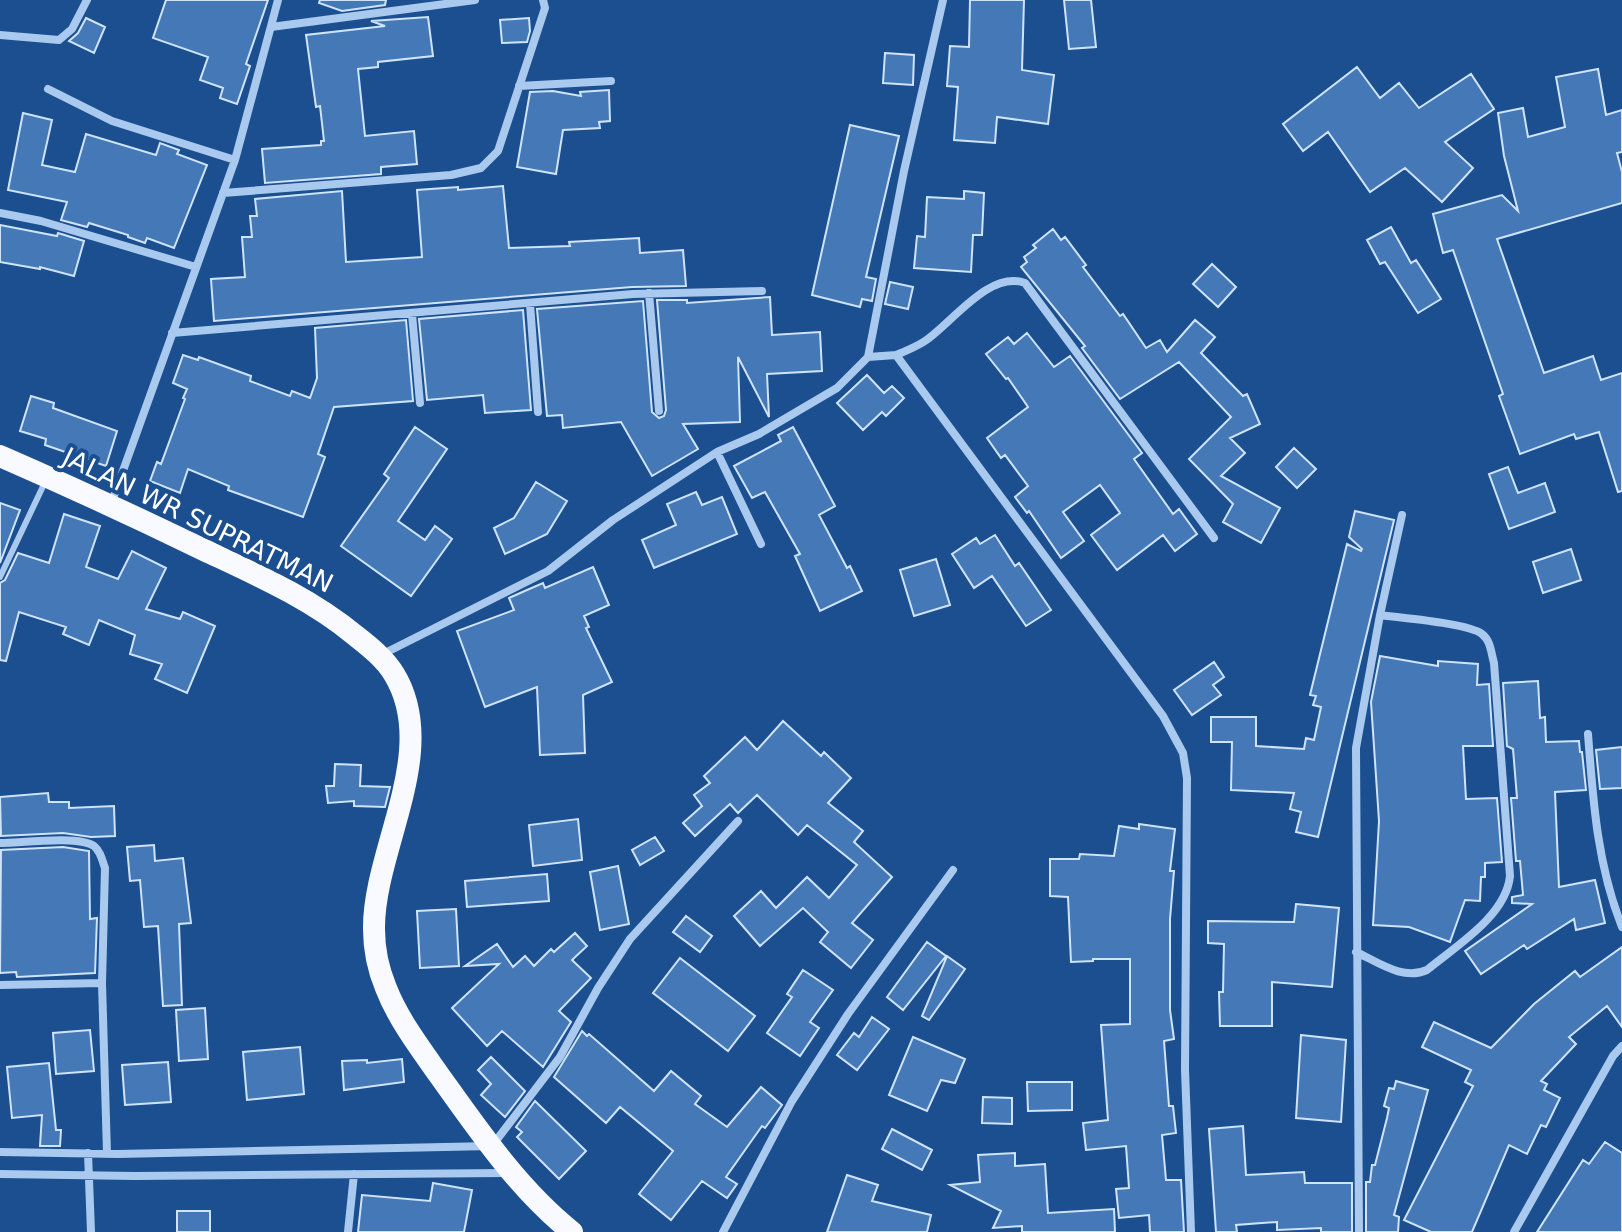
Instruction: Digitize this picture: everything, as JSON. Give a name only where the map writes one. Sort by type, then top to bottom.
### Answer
[{"type":"highway","name":"JALAN WR SUPRATMAN","points":[[0,456],[111,505],[305,598],[380,656],[395,675],[405,702],[410,732],[401,807],[378,891],[374,928],[377,959],[386,989],[405,1025],[512,1173],[572,1232]]},
{"type":"street","points":[[0,35],[59,40],[72,29],[87,0]]},
{"type":"street","points":[[111,505],[235,160],[278,0]]},
{"type":"street","points":[[271,27],[475,0]]},
{"type":"street","points":[[223,193],[412,180],[481,168],[498,151],[545,8],[543,0]]},
{"type":"street","points":[[380,656],[548,571],[613,520],[717,452],[759,434],[837,388],[868,357],[904,171],[943,0]]},
{"type":"street","points":[[519,86],[611,81]]},
{"type":"street","points":[[48,89],[112,121],[235,160]]},
{"type":"street","points":[[0,213],[41,221],[196,267]]},
{"type":"street","points":[[868,357],[896,355],[925,341],[965,305],[999,283],[1009,280],[1025,283],[1214,538]]},
{"type":"street","points":[[172,333],[649,293],[762,291]]},
{"type":"street","points":[[649,293],[659,411]]},
{"type":"street","points":[[530,304],[538,412]]},
{"type":"street","points":[[412,314],[420,403]]},
{"type":"street","points":[[896,355],[1163,716],[1183,753],[1188,801],[1185,1070],[1191,1232]]},
{"type":"street","points":[[717,452],[761,544]]},
{"type":"street","points":[[1359,1232],[1356,748],[1402,515]]},
{"type":"street","points":[[1356,952],[1405,975],[1417,975],[1493,915],[1508,891],[1510,876],[1494,663],[1489,643],[1481,633],[1466,627],[1380,615]]},
{"type":"street","points":[[1588,734],[1594,822],[1603,866],[1622,927]]},
{"type":"street","points":[[0,1152],[492,1146],[560,1057],[598,988],[630,939],[738,821]]},
{"type":"street","points":[[0,843],[71,841],[90,844],[99,851],[105,868],[102,983],[107,1153]]},
{"type":"street","points":[[723,1232],[792,1101],[848,1014],[953,870]]},
{"type":"street","points":[[0,985],[102,983]]},
{"type":"street","points":[[1514,1232],[1613,1056],[1622,1046]]},
{"type":"street","points":[[88,1153],[91,1232]]},
{"type":"street","points":[[0,1174],[512,1173]]},
{"type":"street","points":[[348,1232],[354,1174]]},
{"type":"lane","points":[[0,577],[47,477]]},
{"type":"building","points":[[166,0],[268,0],[246,64],[250,66],[237,104],[220,98],[223,88],[200,80],[208,57],[153,38]]},
{"type":"building","points":[[320,0],[386,0],[385,5],[342,11],[319,3]]},
{"type":"building","points":[[970,0],[1024,0],[1022,70],[1054,75],[1048,124],[997,117],[995,143],[954,140],[958,87],[947,86],[950,46],[969,47]]},
{"type":"building","points":[[1064,0],[1091,0],[1096,47],[1069,49]]},
{"type":"building","points":[[428,17],[433,56],[378,62],[378,67],[358,69],[365,136],[414,131],[417,164],[381,167],[381,174],[265,183],[262,149],[321,145],[324,141],[306,35],[385,26],[371,21]]},
{"type":"building","points":[[86,18],[105,27],[94,53],[69,41],[78,33]]},
{"type":"building","points":[[529,18],[527,42],[502,43],[500,20]]},
{"type":"building","points":[[885,53],[914,55],[913,85],[883,83]]},
{"type":"building","points":[[1357,67],[1380,98],[1399,83],[1419,108],[1471,74],[1494,109],[1445,142],[1473,168],[1442,202],[1405,168],[1370,192],[1328,132],[1303,151],[1283,124]]},
{"type":"building","points":[[1598,69],[1606,115],[1622,110],[1622,152],[1617,153],[1622,172],[1622,203],[1497,239],[1544,373],[1593,356],[1601,380],[1622,373],[1622,491],[1618,492],[1599,432],[1576,439],[1574,434],[1520,454],[1499,396],[1503,394],[1453,250],[1443,253],[1433,214],[1502,195],[1518,211],[1504,156],[1498,113],[1523,108],[1528,137],[1565,127],[1556,77]]},
{"type":"building","points":[[609,90],[610,121],[599,122],[600,128],[563,130],[556,174],[517,167],[530,92],[553,91],[581,96],[580,92]]},
{"type":"building","points":[[23,113],[52,120],[42,165],[75,172],[86,134],[156,155],[160,143],[179,150],[177,154],[207,165],[174,248],[147,238],[145,243],[89,223],[87,227],[61,220],[67,202],[8,190]]},
{"type":"building","points":[[850,125],[899,136],[866,277],[876,279],[872,301],[862,299],[860,307],[812,295]]},
{"type":"building","points":[[503,186],[509,248],[570,246],[569,242],[639,238],[640,253],[683,250],[686,286],[632,287],[214,321],[211,279],[245,277],[242,237],[252,237],[250,216],[257,216],[255,199],[342,191],[346,262],[422,257],[417,190]]},
{"type":"building","points":[[964,191],[984,193],[982,235],[973,235],[971,272],[914,268],[917,236],[925,237],[927,197],[964,199]]},
{"type":"building","points":[[0,225],[57,236],[58,233],[84,241],[74,276],[40,267],[0,262]]},
{"type":"building","points":[[1391,227],[1411,263],[1416,260],[1441,299],[1418,313],[1385,262],[1380,264],[1367,240]]},
{"type":"building","points":[[1053,229],[1061,240],[1065,237],[1086,265],[1083,267],[1120,316],[1123,314],[1146,348],[1160,340],[1167,352],[1195,320],[1215,337],[1201,353],[1243,396],[1247,394],[1260,424],[1230,438],[1245,453],[1221,476],[1280,508],[1261,543],[1223,522],[1233,504],[1189,459],[1231,417],[1179,362],[1120,399],[1082,348],[1085,346],[1021,267],[1027,262],[1024,257],[1036,248],[1033,245]]},
{"type":"building","points":[[1212,264],[1236,287],[1218,307],[1193,284]]},
{"type":"building","points":[[890,282],[913,287],[908,309],[885,304]]},
{"type":"building","points":[[770,297],[772,335],[820,332],[822,371],[767,374],[769,417],[738,357],[740,422],[683,424],[698,449],[652,476],[621,422],[563,428],[562,415],[547,416],[537,309],[643,301],[652,412],[659,418],[664,416],[666,410],[657,300],[687,300],[687,303]]},
{"type":"building","points":[[523,310],[531,410],[485,413],[483,395],[427,400],[419,319]]},
{"type":"building","points":[[406,320],[413,401],[334,407],[318,454],[325,457],[303,517],[228,490],[229,486],[188,469],[180,493],[150,481],[157,462],[161,464],[185,399],[187,389],[173,383],[183,355],[198,360],[199,357],[251,376],[250,381],[290,396],[292,391],[310,398],[317,378],[315,328]]},
{"type":"building","points":[[1027,333],[1054,367],[1070,356],[1142,453],[1134,459],[1173,514],[1179,509],[1197,534],[1175,551],[1163,535],[1117,570],[1091,535],[1120,513],[1100,485],[1063,512],[1084,541],[1061,558],[1029,511],[1027,513],[1015,497],[1028,486],[1005,455],[1001,458],[987,438],[1028,407],[986,354],[1008,337],[1014,344]]},
{"type":"building","points":[[867,375],[884,393],[892,386],[904,398],[886,416],[882,412],[863,430],[837,403]]},
{"type":"building","points":[[31,396],[54,403],[53,408],[117,431],[106,466],[45,445],[46,439],[20,431]]},
{"type":"building","points":[[415,427],[447,449],[398,521],[425,540],[435,526],[452,539],[411,596],[341,546],[389,478],[384,474]]},
{"type":"building","points":[[793,427],[835,506],[819,515],[862,591],[820,611],[795,556],[800,554],[765,492],[752,498],[734,466],[781,441],[778,435]]},
{"type":"building","points":[[1294,448],[1316,469],[1297,488],[1276,467]]},
{"type":"building","points":[[1508,467],[1518,493],[1545,483],[1555,512],[1509,529],[1489,474]]},
{"type":"building","points":[[536,482],[567,501],[547,534],[505,554],[494,528],[514,518]]},
{"type":"building","points":[[696,492],[702,505],[722,497],[737,534],[654,568],[642,540],[676,525],[667,504]]},
{"type":"building","points":[[0,503],[20,510],[0,563]]},
{"type":"building","points":[[1355,511],[1394,520],[1318,837],[1296,832],[1301,812],[1290,809],[1294,793],[1231,790],[1232,742],[1211,742],[1211,717],[1256,717],[1256,746],[1304,749],[1306,738],[1314,740],[1321,707],[1313,705],[1316,696],[1310,695],[1347,544],[1362,549],[1349,537]]},
{"type":"building","points":[[64,514],[100,526],[86,567],[118,579],[132,551],[166,568],[146,609],[180,619],[183,612],[215,626],[187,693],[155,679],[162,664],[130,654],[135,635],[99,620],[89,645],[63,634],[66,627],[19,612],[6,661],[0,660],[0,583],[5,580],[18,553],[49,563]]},
{"type":"building","points":[[995,535],[1015,566],[1019,563],[1051,610],[1026,626],[992,576],[974,588],[952,554],[976,538],[980,544]]},
{"type":"building","points":[[1571,549],[1581,580],[1543,593],[1533,562]]},
{"type":"building","points":[[936,559],[950,605],[914,616],[900,570]]},
{"type":"building","points":[[593,567],[609,605],[584,616],[589,627],[586,628],[612,682],[583,695],[585,753],[540,755],[537,687],[485,707],[457,631],[514,610],[509,598],[543,583],[545,588]]},
{"type":"building","points":[[1380,656],[1438,666],[1438,661],[1478,664],[1477,685],[1489,684],[1493,746],[1463,746],[1466,799],[1497,798],[1502,862],[1485,863],[1480,901],[1465,900],[1450,942],[1409,927],[1373,925],[1379,821],[1371,702]]},
{"type":"building","points":[[1214,662],[1224,677],[1213,685],[1221,695],[1192,715],[1174,690]]},
{"type":"building","points":[[1538,681],[1540,718],[1545,717],[1546,742],[1579,741],[1586,790],[1555,792],[1559,887],[1595,880],[1605,923],[1576,930],[1574,919],[1527,949],[1524,945],[1481,974],[1465,951],[1532,904],[1512,903],[1512,897],[1523,895],[1520,861],[1516,861],[1511,798],[1517,798],[1513,749],[1507,746],[1503,683]]},
{"type":"building","points":[[783,721],[821,756],[824,752],[851,778],[828,803],[863,831],[854,842],[892,877],[852,923],[873,940],[851,968],[820,942],[828,932],[803,908],[760,946],[734,916],[761,891],[776,908],[807,877],[829,898],[857,865],[807,825],[798,835],[757,795],[738,813],[730,804],[695,836],[683,823],[702,806],[694,795],[710,783],[704,776],[745,737],[757,750]]},
{"type":"building","points":[[1622,747],[1622,788],[1600,789],[1596,750]]},
{"type":"building","points":[[335,764],[361,765],[360,786],[390,787],[385,807],[354,806],[354,801],[328,803],[326,786],[334,786]]},
{"type":"building","points":[[48,793],[49,802],[69,802],[69,808],[114,806],[115,836],[63,833],[1,836],[0,797]]},
{"type":"building","points":[[578,819],[582,860],[533,866],[529,825]]},
{"type":"building","points":[[1139,824],[1175,829],[1170,871],[1174,871],[1170,919],[1170,1010],[1174,1039],[1164,1041],[1169,1106],[1173,1106],[1176,1133],[1162,1135],[1166,1180],[1181,1180],[1184,1232],[1150,1232],[1149,1215],[1119,1218],[1116,1189],[1129,1188],[1126,1146],[1086,1150],[1083,1123],[1108,1120],[1101,1025],[1130,1024],[1130,959],[1071,962],[1068,897],[1050,896],[1050,859],[1079,859],[1080,854],[1114,856],[1119,826],[1139,829]]},
{"type":"building","points":[[655,837],[664,851],[640,865],[632,850]]},
{"type":"building","points":[[154,845],[155,861],[183,858],[191,923],[179,924],[182,1005],[163,1006],[158,926],[144,927],[140,880],[130,881],[127,847]]},
{"type":"building","points":[[63,847],[89,851],[90,919],[97,918],[95,973],[17,977],[16,972],[0,973],[1,850]]},
{"type":"building","points":[[618,866],[629,924],[600,930],[590,872]]},
{"type":"building","points":[[547,874],[549,901],[467,907],[465,881]]},
{"type":"building","points":[[1296,904],[1339,908],[1332,987],[1272,982],[1272,1026],[1220,1026],[1219,992],[1223,992],[1224,944],[1208,943],[1208,921],[1294,922]]},
{"type":"building","points":[[456,909],[459,966],[420,968],[417,911]]},
{"type":"building","points":[[686,916],[712,936],[700,952],[673,932]]},
{"type":"building","points":[[575,933],[587,946],[572,960],[591,978],[559,1011],[571,1022],[543,1067],[502,1031],[487,1046],[452,1008],[499,964],[465,966],[497,944],[513,967],[525,956],[534,966],[551,949],[554,952]]},
{"type":"building","points":[[927,942],[946,956],[903,1010],[887,997]]},
{"type":"building","points":[[1622,947],[1622,1027],[1607,1006],[1569,1037],[1576,1044],[1541,1081],[1547,1084],[1544,1090],[1560,1098],[1546,1127],[1541,1125],[1527,1154],[1509,1145],[1472,1232],[1431,1232],[1404,1220],[1473,1086],[1465,1082],[1471,1070],[1422,1047],[1434,1022],[1491,1048],[1534,1004],[1575,971],[1580,977]]},
{"type":"building","points":[[947,956],[965,969],[929,1020],[922,1016]]},
{"type":"building","points":[[680,958],[755,1016],[728,1051],[653,993]]},
{"type":"building","points":[[803,970],[833,990],[810,1022],[819,1028],[800,1056],[767,1033],[792,997],[787,994]]},
{"type":"building","points":[[205,1008],[208,1059],[179,1061],[176,1010]]},
{"type":"building","points":[[872,1017],[889,1029],[857,1070],[837,1055],[854,1033],[859,1037]]},
{"type":"building","points":[[90,1030],[94,1071],[56,1074],[53,1033]]},
{"type":"building","points":[[582,1031],[654,1091],[671,1071],[701,1096],[695,1104],[727,1127],[761,1087],[782,1105],[765,1128],[762,1126],[726,1177],[737,1184],[727,1198],[702,1181],[671,1220],[639,1194],[673,1151],[620,1107],[606,1123],[554,1077]]},
{"type":"building","points":[[1301,1035],[1346,1040],[1341,1122],[1296,1118]]},
{"type":"building","points":[[913,1037],[965,1059],[955,1083],[941,1080],[927,1111],[889,1095]]},
{"type":"building","points":[[300,1047],[304,1094],[247,1100],[243,1052]]},
{"type":"building","points":[[491,1057],[525,1091],[505,1117],[481,1095],[491,1084],[478,1070]]},
{"type":"building","points":[[402,1059],[404,1082],[344,1090],[342,1061],[367,1060],[367,1063]]},
{"type":"building","points":[[168,1062],[171,1102],[125,1105],[122,1065]]},
{"type":"building","points":[[49,1063],[56,1130],[61,1130],[60,1146],[40,1146],[42,1115],[12,1118],[7,1067]]},
{"type":"building","points":[[1396,1081],[1428,1090],[1394,1215],[1399,1217],[1398,1232],[1366,1232],[1366,1182],[1370,1182],[1372,1165],[1375,1165],[1387,1118],[1389,1108],[1384,1106],[1389,1088],[1394,1089]]},
{"type":"building","points":[[1027,1082],[1072,1082],[1072,1110],[1028,1111]]},
{"type":"building","points":[[983,1097],[1012,1098],[1012,1124],[982,1123]]},
{"type":"building","points":[[535,1101],[586,1151],[559,1179],[517,1137],[522,1132],[516,1127]]},
{"type":"building","points":[[1243,1126],[1246,1175],[1304,1172],[1305,1183],[1352,1183],[1352,1232],[1321,1232],[1321,1228],[1277,1230],[1277,1222],[1236,1225],[1237,1232],[1216,1232],[1209,1129]]},
{"type":"building","points":[[892,1129],[932,1150],[922,1170],[882,1149]]},
{"type":"building","points":[[1605,1142],[1622,1153],[1622,1232],[1537,1232],[1583,1160],[1589,1164]]},
{"type":"building","points":[[1015,1153],[1015,1166],[1045,1164],[1048,1213],[1114,1209],[1115,1232],[1022,1232],[1022,1226],[993,1228],[1001,1211],[950,1185],[980,1182],[978,1155]]},
{"type":"building","points":[[847,1175],[878,1185],[872,1201],[931,1215],[927,1232],[827,1232]]},
{"type":"building","points":[[433,1183],[472,1190],[464,1232],[358,1232],[362,1195],[430,1201]]},
{"type":"building","points":[[177,1211],[210,1211],[210,1232],[177,1232]]}]
